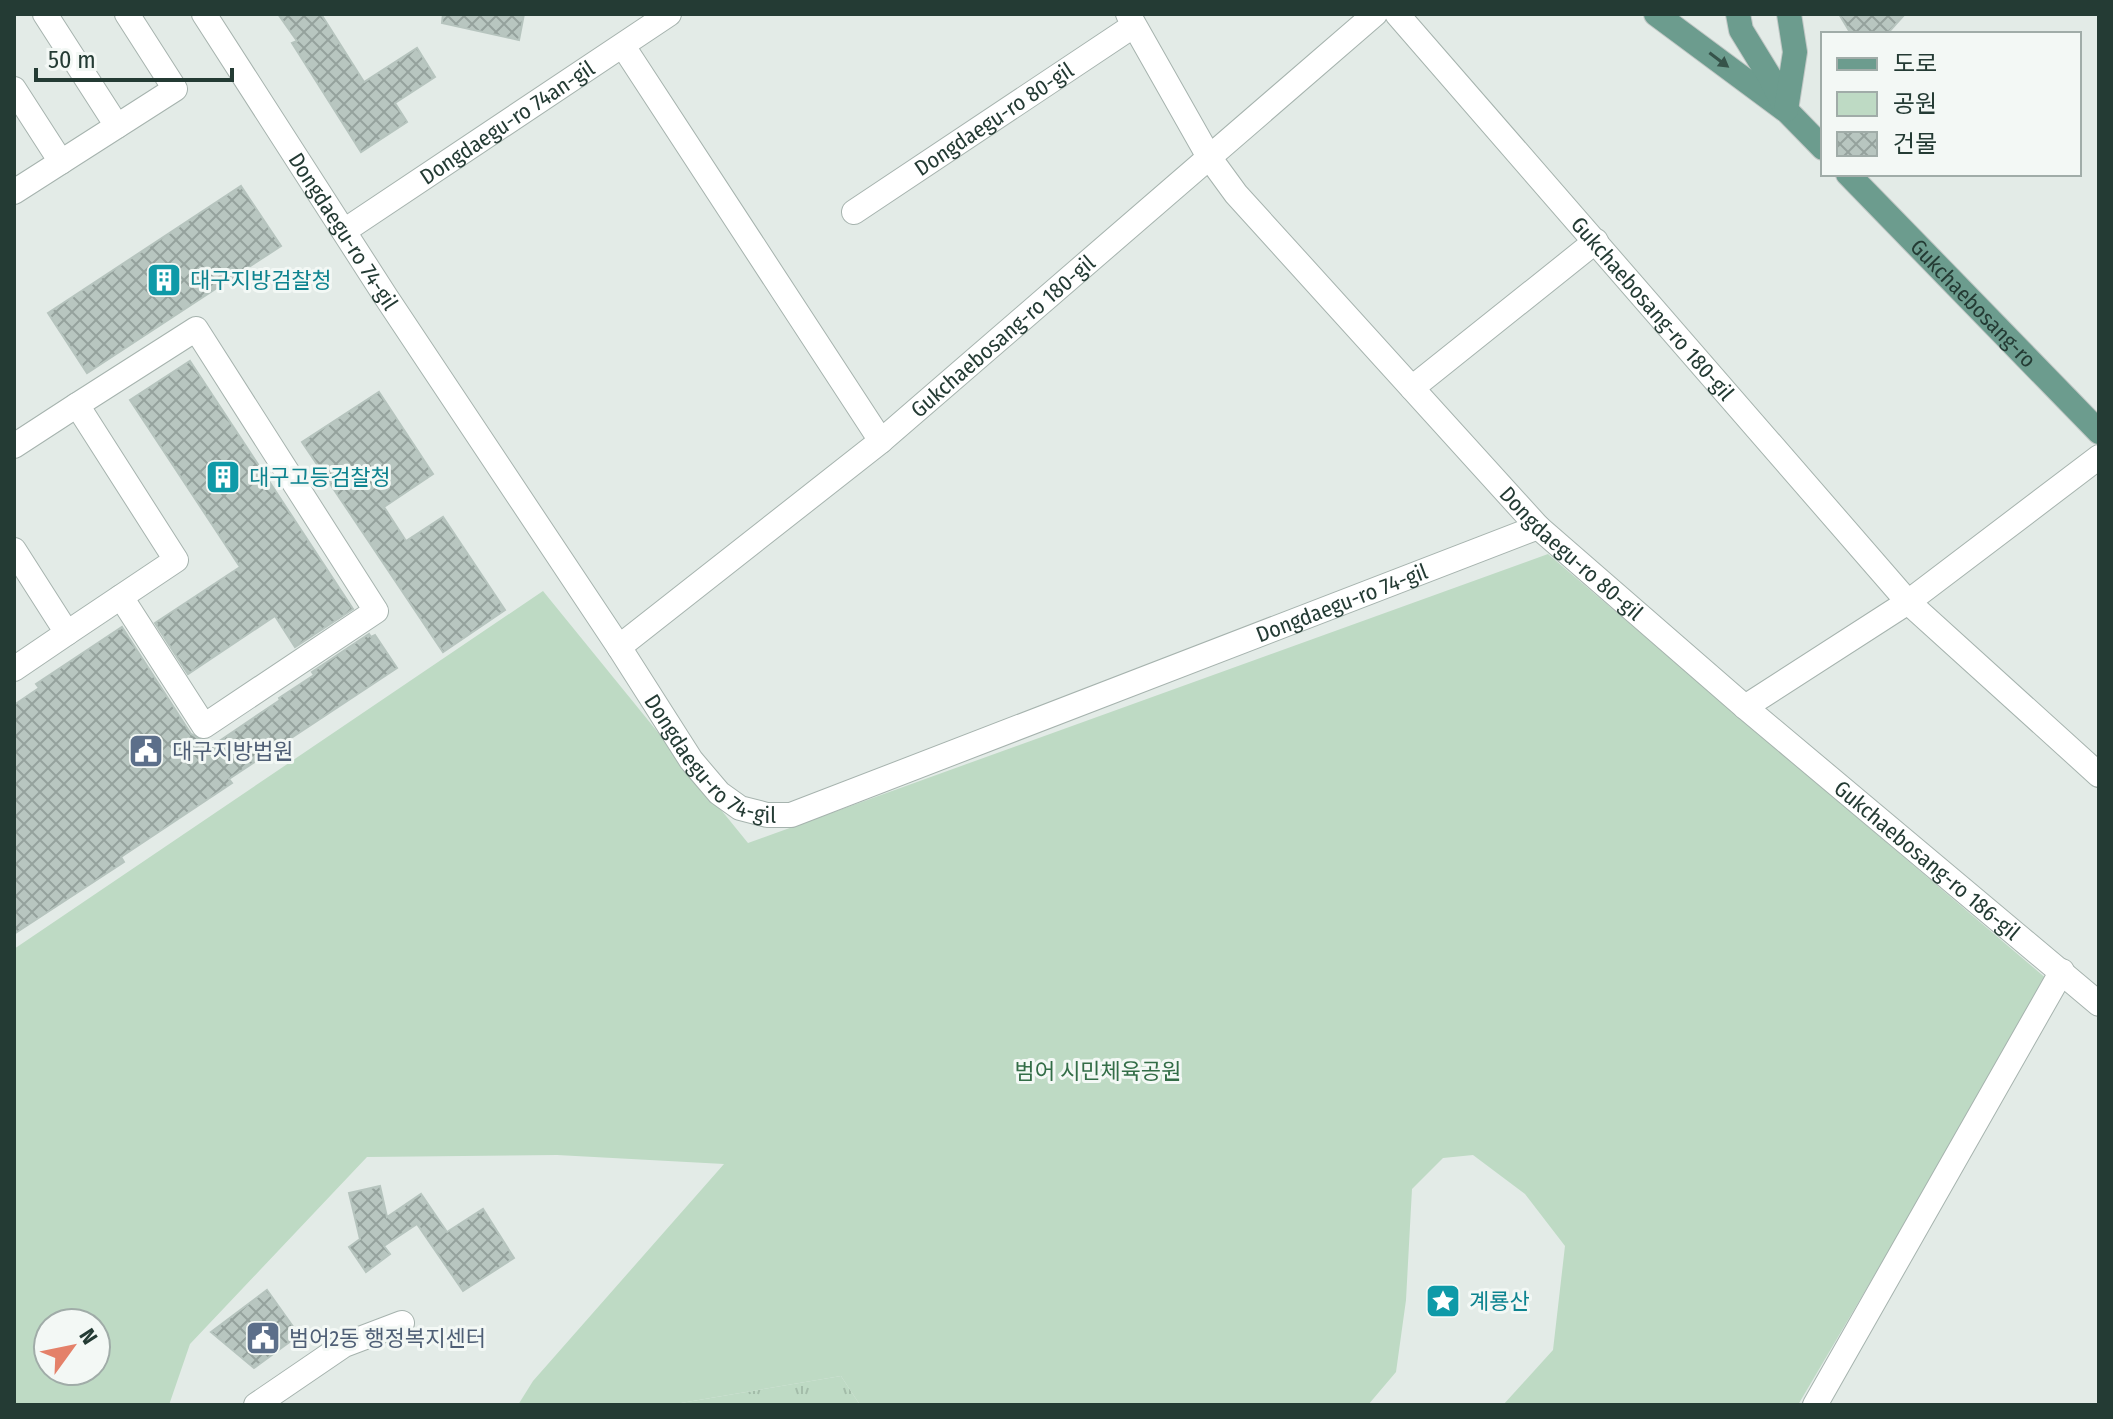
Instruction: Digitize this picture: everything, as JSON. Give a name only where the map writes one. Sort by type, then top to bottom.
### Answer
[{"type":"main road","points":[[1656,14],[1786,110],[1821,146]]},
{"type":"main road","points":[[1738,14],[1741,30],[1786,110]]},
{"type":"main road","points":[[1786,110],[1795,52],[1789,14]]},
{"type":"main road","name":"Gukchaebosang-ro","points":[[1850,176],[2099,432]]},
{"type":"street","points":[[45,14],[117,126]]},
{"type":"street","points":[[14,192],[175,89],[127,14]]},
{"type":"street","name":"Dongdaegu-ro 74-gil","points":[[204,14],[691,760],[719,793],[740,808],[767,815],[791,815],[1538,527]]},
{"type":"street","name":"Dongdaegu-ro 74an-gil","points":[[344,231],[669,14]]},
{"type":"street","name":"Gukchaebosang-ro 180-gil","points":[[619,647],[881,441],[1375,14]]},
{"type":"street","name":"Gukchaebosang-ro 180-gil","points":[[1397,14],[1908,602],[2099,775]]},
{"type":"street","name":"Dongdaegu-ro 80-gil","points":[[854,212],[1131,20],[1209,157],[1236,194],[1538,527],[1745,707]]},
{"type":"street","points":[[623,46],[881,441]]},
{"type":"street","points":[[14,89],[61,162]]},
{"type":"street","points":[[1412,388],[1596,241]]},
{"type":"street","points":[[14,446],[196,329],[376,611],[204,726],[121,597]]},
{"type":"street","points":[[14,669],[176,560],[77,405]]},
{"type":"street","points":[[1745,707],[1908,602],[2099,457]]},
{"type":"street","points":[[14,550],[67,633]]},
{"type":"street","name":"Gukchaebosang-ro 186-gil","points":[[1745,707],[2099,1004]]},
{"type":"street","points":[[1815,1405],[2062,971]]},
{"type":"street","points":[[256,1405],[344,1345],[402,1323]]},
{"type":"green space","name":"범어 시민체육공원","points":[[1548,554],[2048,980],[1798,1405],[1503,1405],[1553,1350],[1565,1246],[1525,1194],[1473,1155],[1443,1158],[1412,1189],[1406,1300],[1396,1372],[1368,1405],[860,1405],[841,1376],[669,1405],[518,1405],[533,1381],[724,1164],[557,1155],[367,1157],[190,1344],[169,1405],[14,1405],[14,949],[543,591],[748,843]]},
{"type":"green space","points":[[841,1376],[860,1405],[669,1405]]},
{"type":"building","points":[[278,14],[321,14],[364,82],[417,48],[435,77],[395,103],[407,122],[361,152],[292,43],[297,41]]},
{"type":"building","points":[[443,14],[524,14],[519,40],[442,23]]},
{"type":"building","points":[[1839,14],[1905,14],[1889,32],[1850,32]]},
{"type":"building","name":"대구지방검찰청","points":[[241,186],[281,246],[87,373],[48,313]]},
{"type":"building","name":"대구고등검찰청","points":[[190,361],[353,609],[295,647],[275,616],[188,674],[155,623],[240,567],[130,400]]},
{"type":"building","points":[[379,392],[433,474],[384,507],[406,541],[443,517],[505,610],[443,652],[302,442]]},
{"type":"building","points":[[122,627],[191,734],[204,741],[209,748],[369,634],[371,637],[375,635],[397,668],[229,779],[232,783],[121,857],[124,862],[14,934],[14,705],[39,688],[36,684]]},
{"type":"building","points":[[380,1186],[387,1217],[421,1194],[447,1232],[483,1209],[514,1258],[463,1291],[417,1224],[384,1246],[390,1254],[366,1272],[349,1247],[360,1239],[349,1193]]},
{"type":"building","points":[[267,1290],[299,1335],[254,1368],[211,1332]]},
{"type":"place","name":"대구지방검찰청","points":[[164,280]]},
{"type":"place","name":"대구고등검찰청","points":[[223,477]]},
{"type":"place","name":"대구지방법원","points":[[146,751]]},
{"type":"place","name":"계룡산","points":[[1443,1301]]},
{"type":"place","name":"범어2동 행정복지센터","points":[[263,1338]]}]
